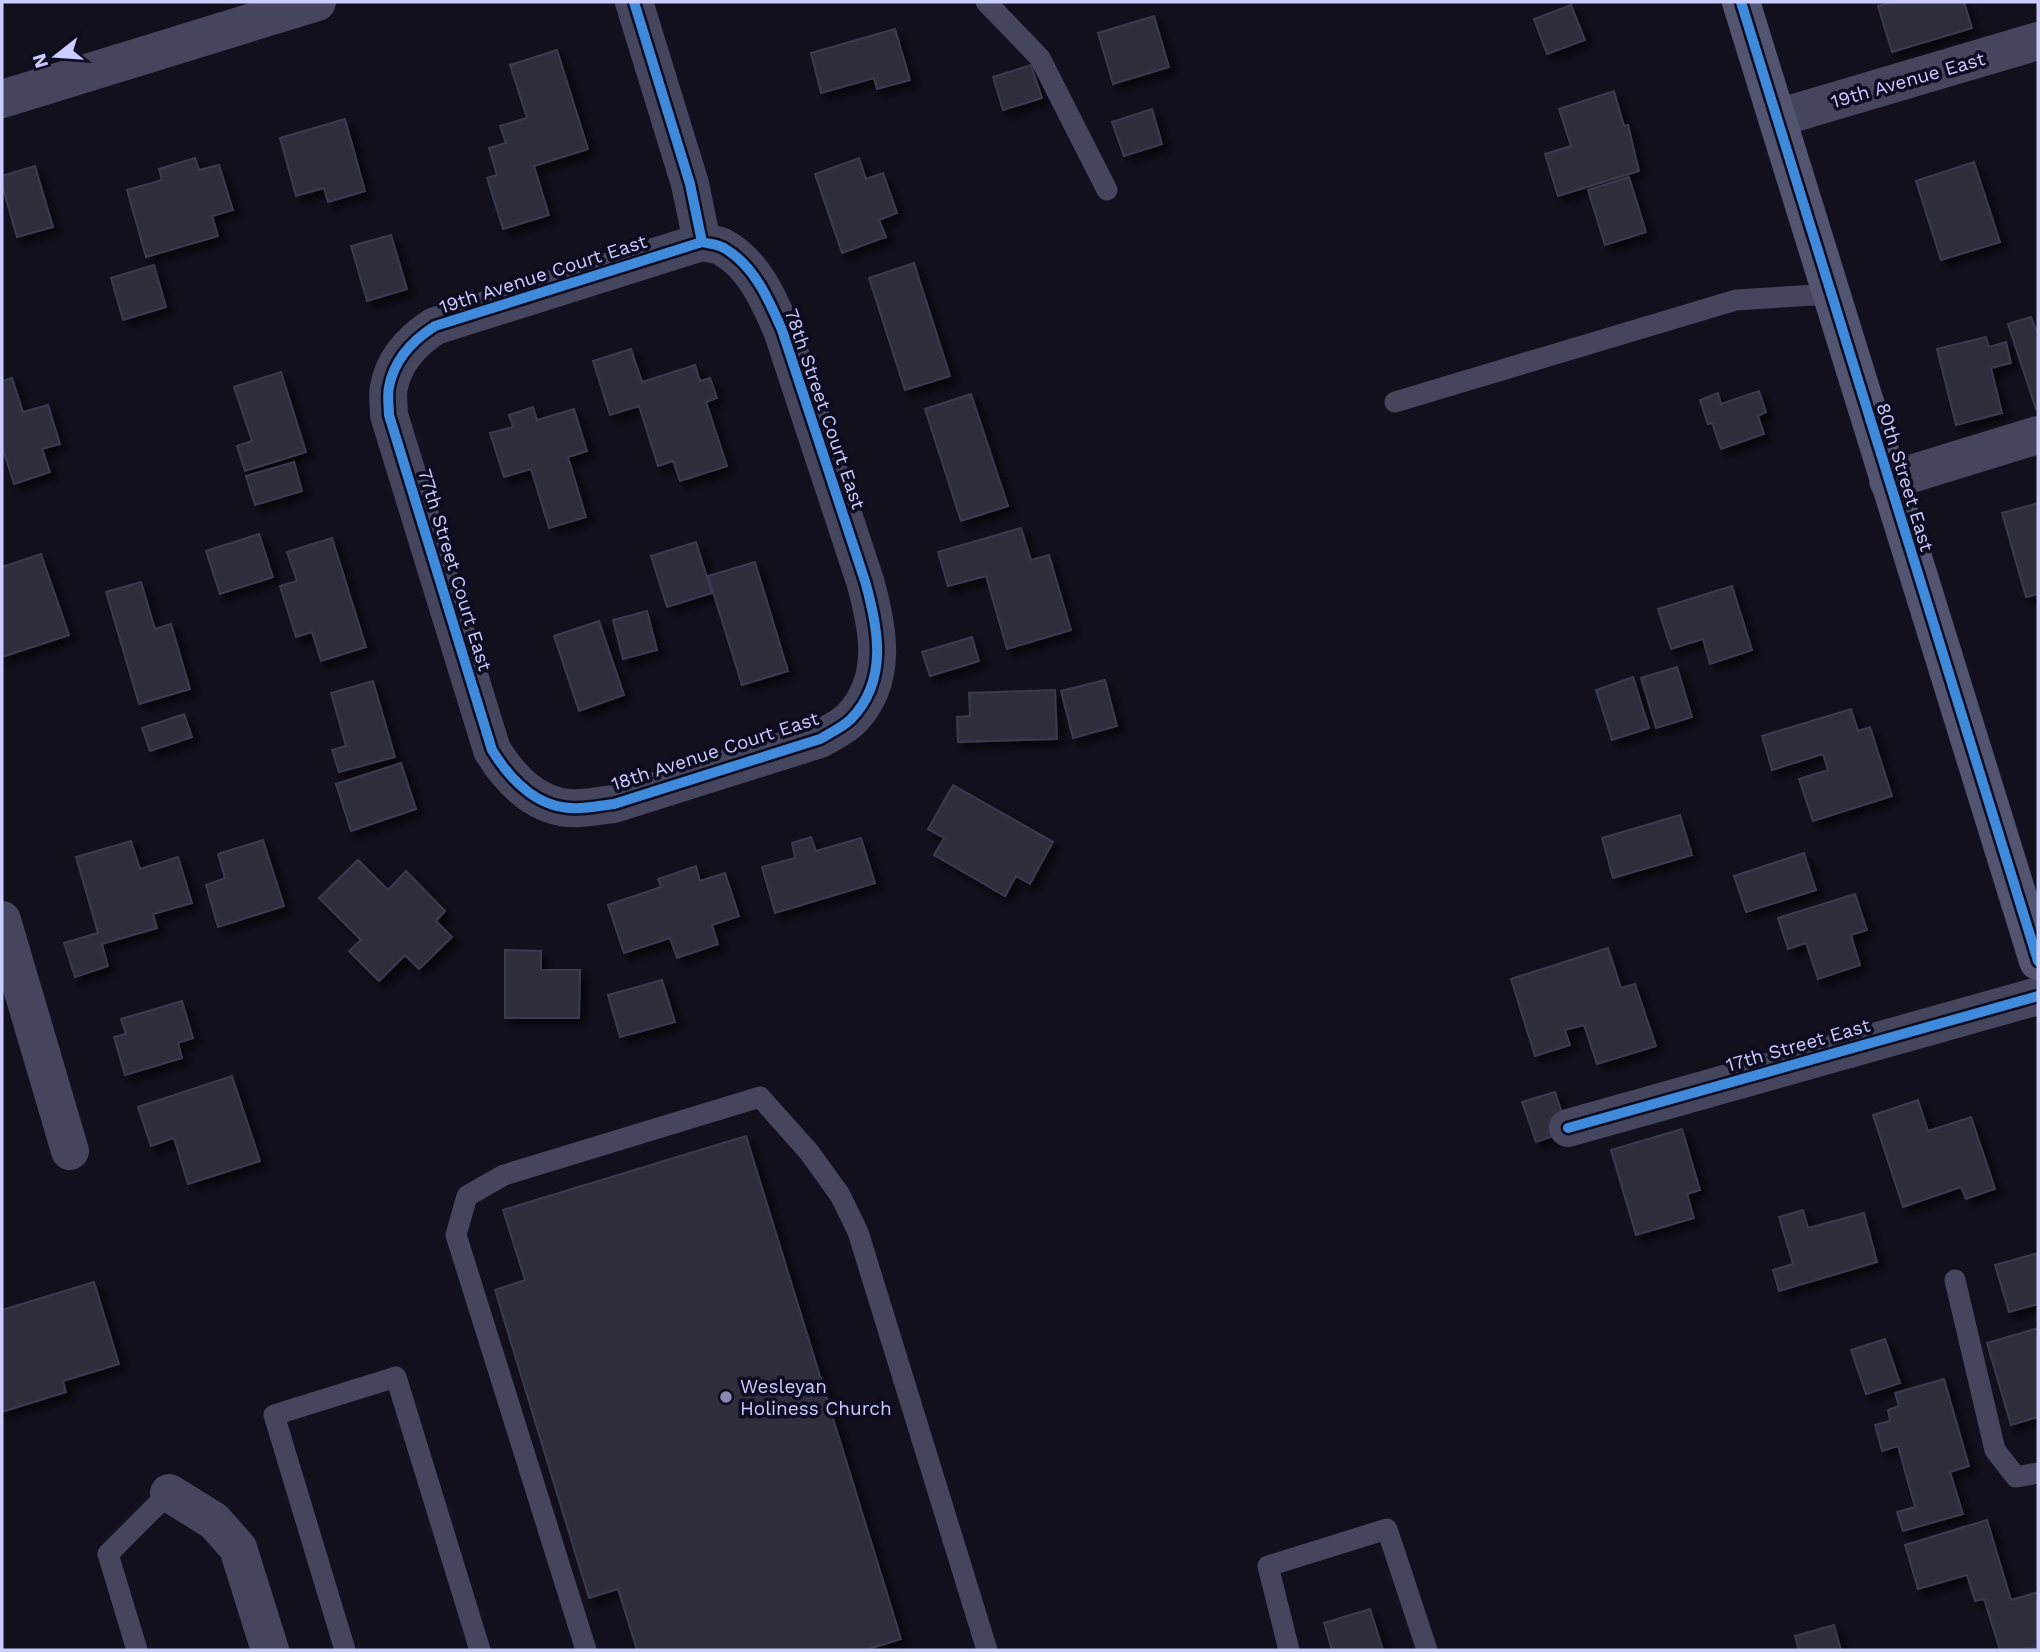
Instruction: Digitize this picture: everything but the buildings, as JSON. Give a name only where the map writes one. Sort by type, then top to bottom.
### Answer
[{"type":"street","points":[[634,2],[690,184],[702,242]]},
{"type":"street","name":"80th Street East","points":[[1741,2],[2038,961]]},
{"type":"street","points":[[2,99],[303,4]]},
{"type":"street","name":"19th Avenue East","points":[[1777,118],[2038,41]]},
{"type":"street","name":"19th Avenue Court East","points":[[403,354],[417,338],[435,326],[702,242]]},
{"type":"street","name":"78th Street Court East","points":[[702,242],[723,247],[751,272],[768,299],[782,330],[865,581],[876,621],[879,642],[876,657]]},
{"type":"street","name":"77th Street Court East","points":[[403,354],[389,386],[388,415],[492,750],[503,768],[523,787]]},
{"type":"street","points":[[1888,481],[2038,435]]},
{"type":"street","name":"18th Avenue Court East","points":[[523,787],[535,799],[556,806],[578,809],[614,804],[820,739],[849,721],[858,710],[872,686],[876,657]]},
{"type":"street","points":[[2,920],[70,1151]]},
{"type":"street","name":"17th Street East","points":[[1568,1128],[2038,996]]},
{"type":"street","points":[[169,1493],[214,1521],[238,1548],[270,1650]]},
{"type":"lane","points":[[986,2],[1040,58],[1107,190]]},
{"type":"lane","points":[[1395,402],[1737,300],[1831,295]]},
{"type":"lane","points":[[586,1650],[456,1235],[467,1196],[504,1175],[761,1097],[825,1173],[840,1195],[858,1232],[987,1650]]},
{"type":"lane","points":[[1955,1280],[1995,1450],[2016,1477],[2038,1473]]},
{"type":"lane","points":[[345,1650],[274,1415],[396,1377],[480,1650]]},
{"type":"lane","points":[[137,1650],[108,1554],[169,1493]]},
{"type":"lane","points":[[1289,1650],[1268,1566],[1387,1529],[1427,1650]]},
{"type":"cycle path","points":[[634,2],[690,184],[702,242],[722,247],[744,264],[766,295],[782,330],[865,581],[874,616],[876,670],[863,704],[851,719],[820,739],[614,804],[580,808],[552,805],[528,792],[518,783],[492,750],[389,415],[388,393],[392,377],[406,352],[435,326],[702,242]]},
{"type":"cycle path","points":[[1741,2],[2038,961]]},
{"type":"cycle path","points":[[1568,1128],[2038,996]]},
{"type":"place","name":"Wesleyan Holiness Church","points":[[726,1397]]}]
